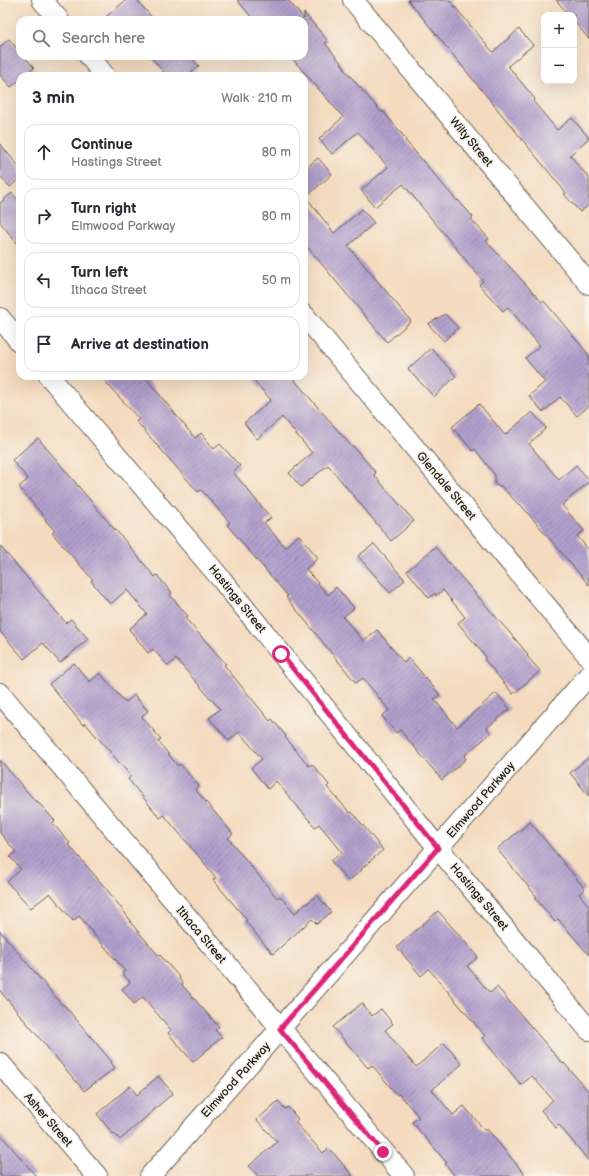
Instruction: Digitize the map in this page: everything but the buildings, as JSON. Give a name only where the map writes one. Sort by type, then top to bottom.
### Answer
[{"type":"street","points":[[42,0],[56,16]]},
{"type":"street","name":"Wilty Street","points":[[353,0],[589,284]]},
{"type":"street","points":[[92,60],[102,72]]},
{"type":"street","points":[[0,318],[16,337]]},
{"type":"street","name":"Glendale Street","points":[[308,320],[589,657]]},
{"type":"street","name":"Hastings Street","points":[[52,380],[222,580],[438,848],[589,1030]]},
{"type":"street","name":"Elmwood Parkway","points":[[150,1176],[589,675]]},
{"type":"street","name":"Ithaca Street","points":[[0,693],[404,1176]]},
{"type":"street","name":"Asher Street","points":[[0,1063],[97,1176]]},
{"type":"route","points":[[281,654],[438,848],[280,1029],[383,1152]]}]
